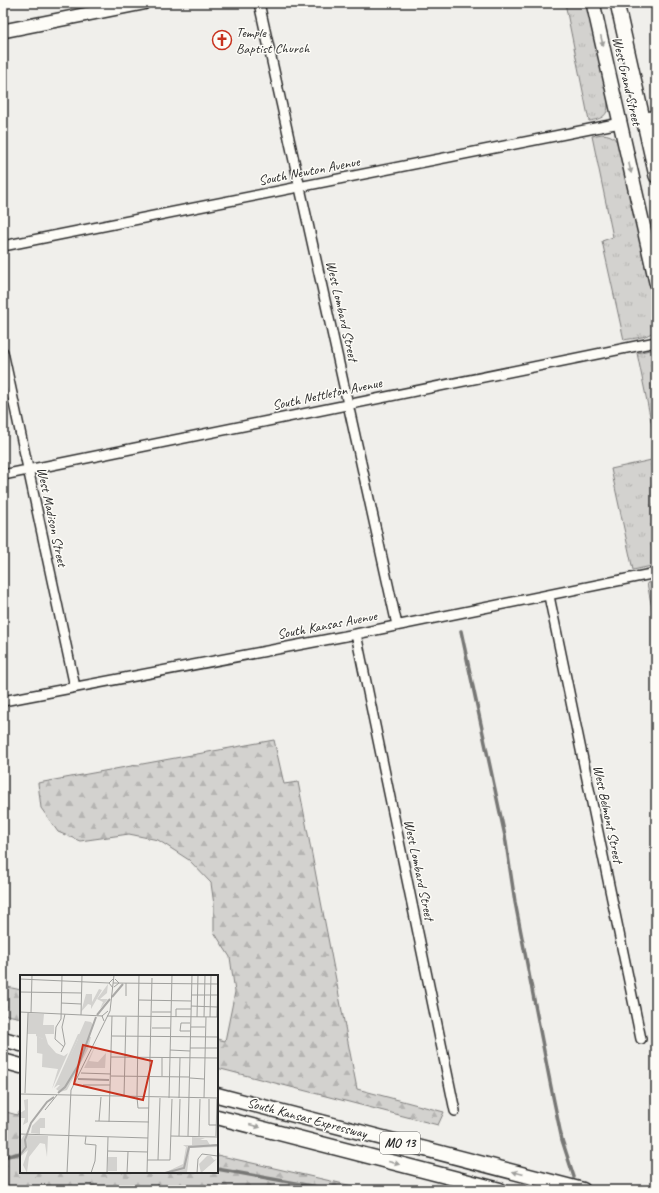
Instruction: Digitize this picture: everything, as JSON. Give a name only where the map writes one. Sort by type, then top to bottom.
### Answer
[{"type":"main road","points":[[3,31],[143,3]]},
{"type":"main road","name":"West Grand Street","points":[[593,3],[656,282]]},
{"type":"main road","name":"West Grand Street","points":[[617,3],[650,117],[656,176]]},
{"type":"main road","points":[[3,1040],[20,1044]]},
{"type":"main road","points":[[3,1061],[20,1066]]},
{"type":"main road","name":"South Kansas Expressway","points":[[218,1095],[583,1190]]},
{"type":"main road","name":"South Kansas Expressway","points":[[218,1117],[500,1190]]},
{"type":"street","name":"West Lombard Street","points":[[259,3],[397,625]]},
{"type":"street","name":"South Newton Avenue","points":[[3,246],[620,123]]},
{"type":"street","name":"South Nettleton Avenue","points":[[3,475],[656,342]]},
{"type":"street","name":"West Madison Street","points":[[3,352],[75,687]]},
{"type":"street","name":"South Kansas Avenue","points":[[3,702],[549,596],[656,573]]},
{"type":"street","name":"West Belmont Street","points":[[549,596],[641,1039]]},
{"type":"street","name":"West Lombard Street","points":[[356,634],[455,1111]]},
{"type":"green space","points":[[565,3],[586,3],[608,101],[606,113],[598,119],[589,121]]},
{"type":"green space","points":[[602,134],[613,137],[619,148],[656,314],[656,327],[654,331],[642,337],[624,340],[602,241],[613,237],[592,136]]},
{"type":"green space","points":[[650,350],[656,351],[656,445],[637,353]]},
{"type":"green space","points":[[656,459],[656,565],[633,570],[611,469]]},
{"type":"green space","points":[[656,582],[656,628],[647,583]]},
{"type":"green space","points":[[274,740],[284,784],[298,782],[357,1089],[444,1112],[438,1125],[218,1068],[218,1039],[225,1041],[235,992],[230,957],[214,932],[214,905],[211,883],[189,860],[158,840],[129,834],[80,841],[58,832],[41,808],[38,783]]},
{"type":"green space","points":[[3,986],[20,990],[20,1018],[3,1014]]},
{"type":"green space","points":[[3,1111],[17,1115],[20,1111],[20,1173],[218,1173],[218,1155],[370,1190],[3,1190]]},
{"type":"waterway","points":[[461,631],[505,836],[515,902],[551,1087],[562,1140],[574,1177]]},
{"type":"waterway","points":[[3,1157],[20,1153]]},
{"type":"waterway","points":[[218,1169],[334,1190]]},
{"type":"place","name":"Temple Baptist Church","points":[[222,40]]}]
